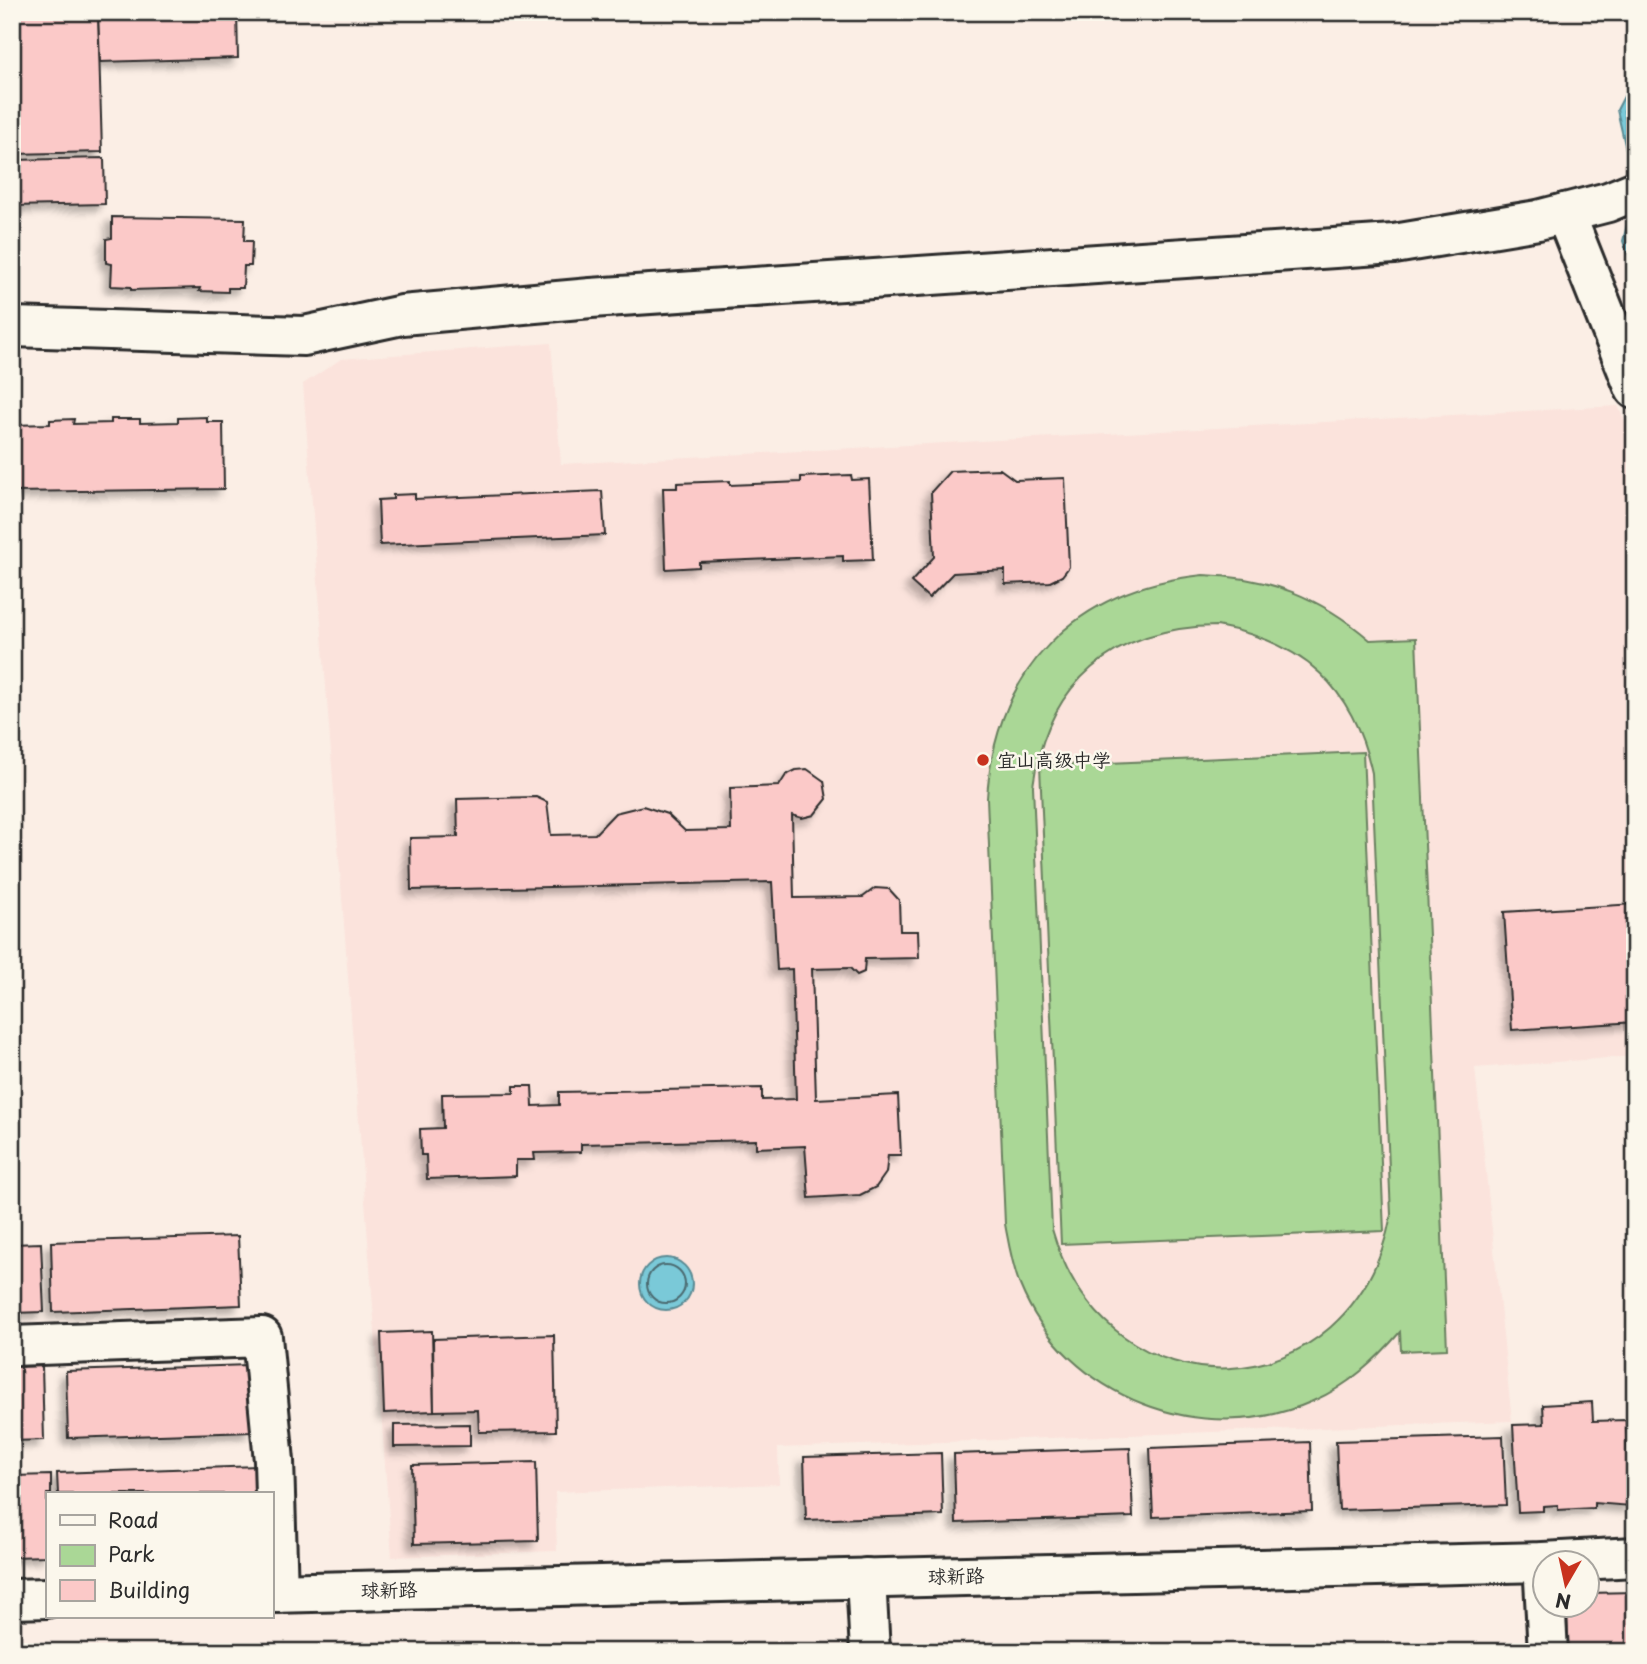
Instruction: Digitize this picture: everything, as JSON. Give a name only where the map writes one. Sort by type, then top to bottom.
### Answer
[{"type":"street","points":[[12,327],[304,336],[402,315],[591,298],[1394,244],[1467,234],[1565,213],[1621,197]]},
{"type":"street","points":[[1565,213],[1635,389]]},
{"type":"street","points":[[12,1346],[262,1337],[274,1461],[274,1593]]},
{"type":"street","name":"球新路","points":[[1602,1559],[1635,1557]]},
{"type":"street","name":"球新路","points":[[274,1593],[1532,1562]]},
{"type":"street","points":[[866,1578],[870,1652]]},
{"type":"street","points":[[12,1599],[46,1598]]},
{"type":"street","points":[[1546,1618],[1548,1652]]},
{"type":"shaded area","name":"宜山高级中学","points":[[551,343],[561,464],[1618,406],[1635,444],[1635,1056],[1475,1068],[1512,1421],[778,1448],[779,1484],[555,1492],[557,1551],[392,1557],[303,384],[341,359]]},
{"type":"green space","points":[[1203,575],[1250,580],[1293,592],[1313,601],[1370,640],[1416,638],[1447,1349],[1401,1351],[1400,1332],[1371,1363],[1338,1388],[1313,1401],[1271,1415],[1228,1419],[1185,1416],[1143,1404],[1104,1384],[1070,1358],[1041,1324],[1017,1277],[1005,1224],[987,798],[993,752],[1006,711],[1025,675],[1050,643],[1081,618],[1116,597],[1157,583]],"holes":[[[1217,626],[1248,633],[1299,657],[1320,673],[1338,693],[1352,716],[1372,773],[1391,1215],[1368,1280],[1330,1327],[1282,1357],[1228,1368],[1174,1361],[1123,1336],[1081,1292],[1052,1229],[1033,786],[1041,750],[1053,718],[1070,690],[1092,668],[1117,650],[1147,637],[1180,629]]]},
{"type":"green space","points":[[1363,752],[1384,1231],[1061,1244],[1040,766]]},
{"type":"water","points":[[1635,75],[1635,189],[1617,110]]},
{"type":"water","points":[[1635,193],[1635,277],[1623,241]]},
{"type":"water","points":[[666,1258],[685,1265],[692,1284],[685,1303],[666,1310],[647,1303],[640,1284],[647,1265]]},
{"type":"building","points":[[12,12],[98,12],[102,152],[12,154]]},
{"type":"building","points":[[98,12],[237,12],[238,58],[100,62]]},
{"type":"building","points":[[104,158],[105,204],[12,206],[12,160]]},
{"type":"building","points":[[112,217],[245,219],[244,241],[252,241],[251,266],[244,266],[243,288],[228,288],[228,292],[199,291],[200,288],[131,290],[131,287],[111,286],[112,264],[106,263],[106,239],[112,238]]},
{"type":"building","points":[[207,417],[207,422],[223,422],[224,489],[12,492],[12,425],[50,424],[50,420],[74,419],[73,424],[111,423],[111,419],[140,419],[140,423],[178,422],[178,418]]},
{"type":"building","points":[[1000,469],[1015,480],[1065,478],[1069,567],[1062,576],[1050,582],[1005,584],[1005,570],[953,573],[929,598],[911,582],[934,557],[931,492],[950,471]]},
{"type":"building","points":[[851,475],[852,480],[869,479],[873,560],[843,561],[843,556],[699,562],[699,567],[666,569],[663,488],[677,488],[677,483],[730,481],[730,485],[801,482],[801,477]]},
{"type":"building","points":[[602,491],[605,535],[380,545],[378,500],[393,499],[393,495],[415,494],[415,499]]},
{"type":"building","points":[[807,769],[824,781],[827,799],[814,815],[802,818],[792,815],[794,898],[863,897],[875,888],[889,889],[899,900],[900,931],[918,931],[919,958],[865,959],[864,972],[857,975],[850,968],[812,969],[816,1099],[898,1095],[901,1155],[888,1155],[886,1173],[876,1187],[860,1195],[809,1198],[805,1146],[756,1148],[756,1140],[581,1144],[581,1152],[534,1153],[535,1160],[516,1160],[516,1176],[427,1179],[426,1155],[421,1155],[420,1129],[443,1128],[442,1094],[514,1093],[514,1086],[532,1086],[533,1106],[559,1105],[559,1092],[762,1088],[762,1100],[796,1099],[792,969],[777,970],[772,882],[411,890],[410,838],[458,837],[457,799],[536,797],[547,802],[551,835],[595,834],[615,813],[643,806],[667,814],[685,831],[731,830],[730,788],[779,786],[786,775]]},
{"type":"building","points":[[1635,904],[1635,1022],[1512,1030],[1504,912]]},
{"type":"building","points":[[238,1236],[241,1305],[53,1312],[51,1242]]},
{"type":"building","points":[[41,1243],[44,1312],[12,1313],[12,1244]]},
{"type":"building","points":[[432,1331],[434,1411],[384,1413],[381,1333]]},
{"type":"building","points":[[554,1335],[556,1431],[479,1432],[478,1410],[434,1411],[433,1339]]},
{"type":"building","points":[[249,1365],[251,1432],[68,1438],[66,1371]]},
{"type":"building","points":[[42,1366],[44,1440],[12,1441],[12,1367]]},
{"type":"building","points":[[1592,1402],[1593,1421],[1626,1420],[1631,1506],[1594,1503],[1594,1508],[1558,1510],[1558,1505],[1543,1506],[1543,1511],[1518,1512],[1513,1425],[1544,1424],[1543,1405]]},
{"type":"building","points":[[470,1424],[470,1446],[394,1447],[394,1425]]},
{"type":"building","points":[[1503,1436],[1506,1505],[1339,1510],[1336,1441]]},
{"type":"building","points":[[1310,1442],[1312,1511],[1153,1517],[1150,1448]]},
{"type":"building","points":[[1130,1448],[1133,1517],[956,1523],[954,1454]]},
{"type":"building","points":[[941,1453],[943,1515],[806,1520],[804,1457]]},
{"type":"building","points":[[536,1462],[538,1541],[414,1544],[412,1465]]},
{"type":"building","points":[[258,1466],[259,1492],[58,1492],[57,1473]]},
{"type":"building","points":[[51,1475],[51,1492],[46,1492],[46,1556],[12,1557],[12,1476]]},
{"type":"building","points":[[1635,1592],[1635,1652],[1568,1652],[1567,1618],[1602,1618],[1602,1593]]},
{"type":"place","name":"宜山高级中学","points":[[983,760]]}]
